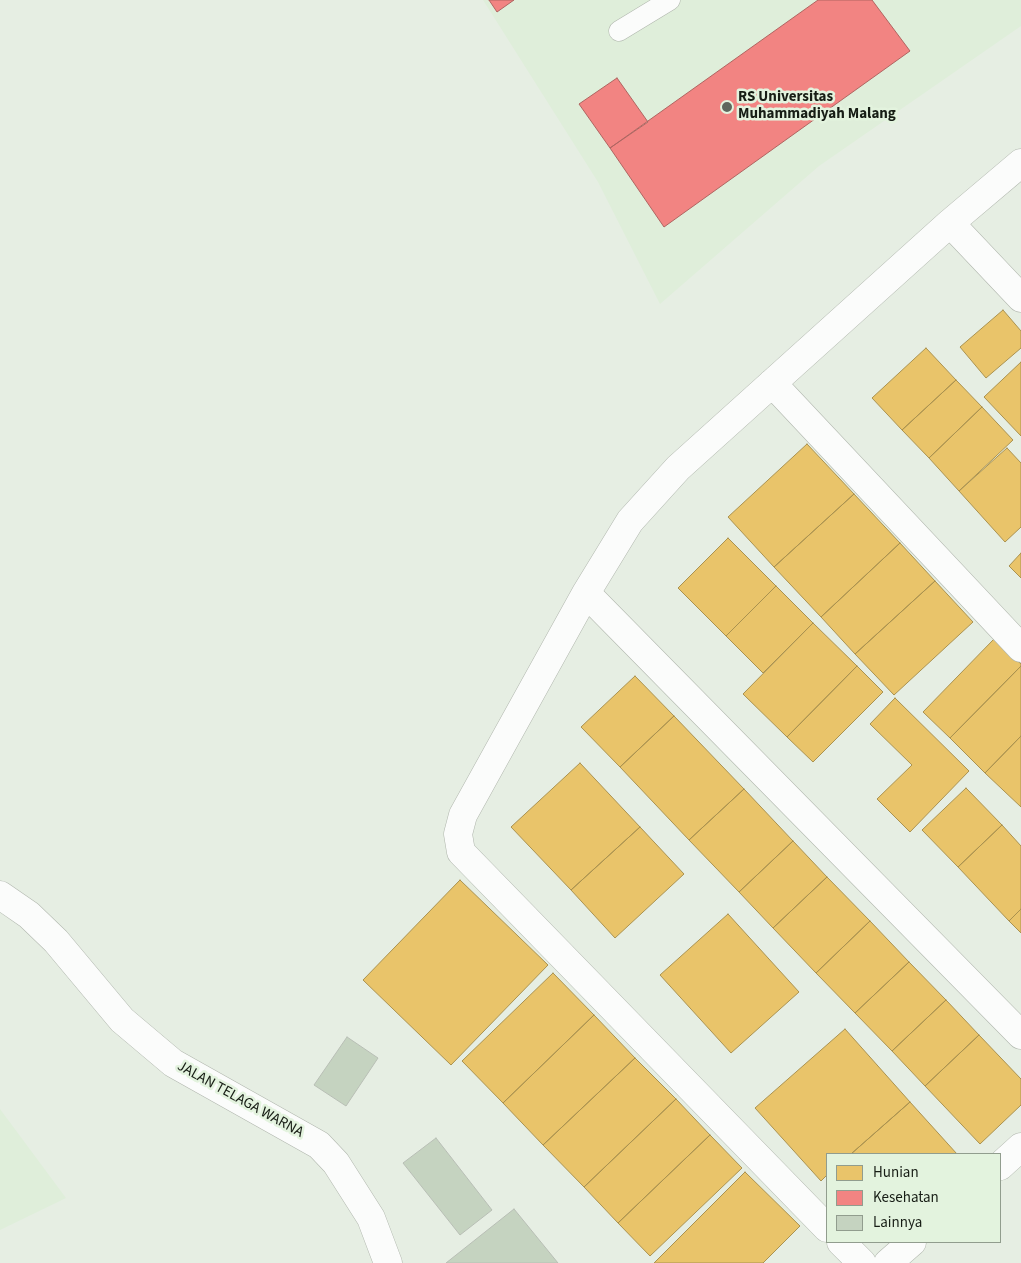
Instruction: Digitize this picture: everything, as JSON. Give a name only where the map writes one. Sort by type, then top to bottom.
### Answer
[{"type":"street","points":[[826,1227],[460,852],[458,834],[463,815],[586,593],[630,521],[678,468],[950,223],[1021,163]]},
{"type":"street","points":[[950,223],[1021,298]]},
{"type":"street","points":[[772,383],[1021,648]]},
{"type":"street","points":[[586,593],[1021,1035]]},
{"type":"street","name":"JALAN TELAGA WARNA","points":[[0,895],[29,915],[56,941],[122,1020],[173,1063],[319,1145],[336,1163],[371,1218],[388,1263]]},
{"type":"street","points":[[1001,1165],[1021,1147]]},
{"type":"street","points":[[842,1243],[862,1263]]},
{"type":"street","points":[[888,1263],[911,1243]]},
{"type":"lane","points":[[619,31],[670,0]]},
{"type":"shaded area","name":"RS Universitas Muhammadiyah Malang","points":[[483,0],[1021,0],[1021,26],[819,166],[660,304],[598,182]]},
{"type":"shaded area","points":[[0,1109],[66,1198],[0,1230]]},
{"type":"building: Hunian","points":[[1003,310],[1021,331],[1021,348],[986,378],[960,347]]},
{"type":"building: Hunian","points":[[926,348],[956,380],[902,430],[872,398]]},
{"type":"building: Hunian","points":[[1021,362],[1021,436],[984,397]]},
{"type":"building: Hunian","points":[[956,380],[982,407],[929,458],[902,430]]},
{"type":"building: Hunian","points":[[982,407],[1013,440],[959,491],[929,458]]},
{"type":"building: Hunian","points":[[807,444],[854,494],[774,567],[728,517]]},
{"type":"building: Hunian","points":[[1007,448],[1021,463],[1021,527],[1005,542],[959,491]]},
{"type":"building: Hunian","points":[[854,494],[900,543],[821,617],[774,567]]},
{"type":"building: Hunian","points":[[728,538],[776,586],[726,636],[678,588]]},
{"type":"building: Hunian","points":[[900,543],[935,581],[855,654],[821,617]]},
{"type":"building: Hunian","points":[[1021,553],[1021,578],[1009,566]]},
{"type":"building: Hunian","points":[[935,581],[973,622],[894,695],[855,654]]},
{"type":"building: Hunian","points":[[776,586],[813,623],[763,673],[726,636]]},
{"type":"building: Hunian","points":[[813,623],[857,666],[787,737],[743,694]]},
{"type":"building: Hunian","points":[[994,639],[1021,666],[950,738],[923,712]]},
{"type":"building: Hunian","points":[[857,666],[883,692],[813,762],[787,737]]},
{"type":"building: Hunian","points":[[1021,666],[1021,736],[985,773],[950,738]]},
{"type":"building: Hunian","points":[[635,676],[674,716],[620,767],[581,727]]},
{"type":"building: Hunian","points":[[895,698],[969,771],[910,832],[877,799],[912,765],[870,724]]},
{"type":"building: Hunian","points":[[674,716],[744,789],[689,840],[620,767]]},
{"type":"building: Hunian","points":[[1021,736],[1021,807],[985,773]]},
{"type":"building: Hunian","points":[[580,763],[640,827],[571,890],[511,827]]},
{"type":"building: Hunian","points":[[966,788],[1002,825],[958,867],[922,830]]},
{"type":"building: Hunian","points":[[744,789],[793,841],[739,892],[689,840]]},
{"type":"building: Hunian","points":[[1002,825],[1021,846],[1021,909],[1009,921],[958,867]]},
{"type":"building: Hunian","points":[[640,827],[684,874],[615,938],[571,890]]},
{"type":"building: Hunian","points":[[793,841],[827,877],[773,928],[739,892]]},
{"type":"building: Hunian","points":[[827,877],[870,921],[816,973],[773,928]]},
{"type":"building: Hunian","points":[[460,880],[548,965],[451,1065],[363,980]]},
{"type":"building: Hunian","points":[[1021,909],[1021,933],[1009,921]]},
{"type":"building: Hunian","points":[[728,914],[799,992],[731,1053],[660,975]]},
{"type":"building: Hunian","points":[[870,921],[909,962],[855,1013],[816,973]]},
{"type":"building: Hunian","points":[[909,962],[946,1000],[892,1051],[855,1013]]},
{"type":"building: Hunian","points":[[553,973],[594,1015],[503,1103],[462,1061]]},
{"type":"building: Hunian","points":[[946,1000],[979,1035],[925,1086],[892,1051]]},
{"type":"building: Hunian","points":[[594,1015],[635,1058],[543,1145],[503,1103]]},
{"type":"building: Hunian","points":[[845,1029],[910,1102],[852,1153],[826,1153],[826,1176],[821,1181],[755,1108]]},
{"type":"building: Hunian","points":[[979,1035],[1021,1079],[1021,1105],[980,1144],[925,1086]]},
{"type":"building: Hunian","points":[[635,1058],[676,1099],[584,1187],[543,1145]]},
{"type":"building: Hunian","points":[[676,1099],[710,1135],[618,1223],[584,1187]]},
{"type":"building: Hunian","points":[[910,1102],[956,1153],[852,1153]]},
{"type":"building: Hunian","points":[[710,1135],[742,1168],[650,1256],[618,1223]]},
{"type":"building: Hunian","points":[[745,1172],[800,1226],[763,1263],[654,1263]]},
{"type":"building: Kesehatan","points":[[489,0],[514,0],[497,12]]},
{"type":"building: Kesehatan","points":[[818,0],[872,0],[910,51],[664,227],[610,148]]},
{"type":"building: Kesehatan","points":[[617,78],[648,122],[610,148],[579,104]]},
{"type":"building: Lainnya","points":[[347,1037],[378,1058],[346,1106],[314,1085]]},
{"type":"building: Lainnya","points":[[436,1138],[492,1210],[460,1235],[403,1163]]},
{"type":"building: Lainnya","points":[[514,1209],[558,1263],[446,1263]]},
{"type":"place","name":"RS Universitas Muhammadiyah Malang","points":[[727,107]]}]
